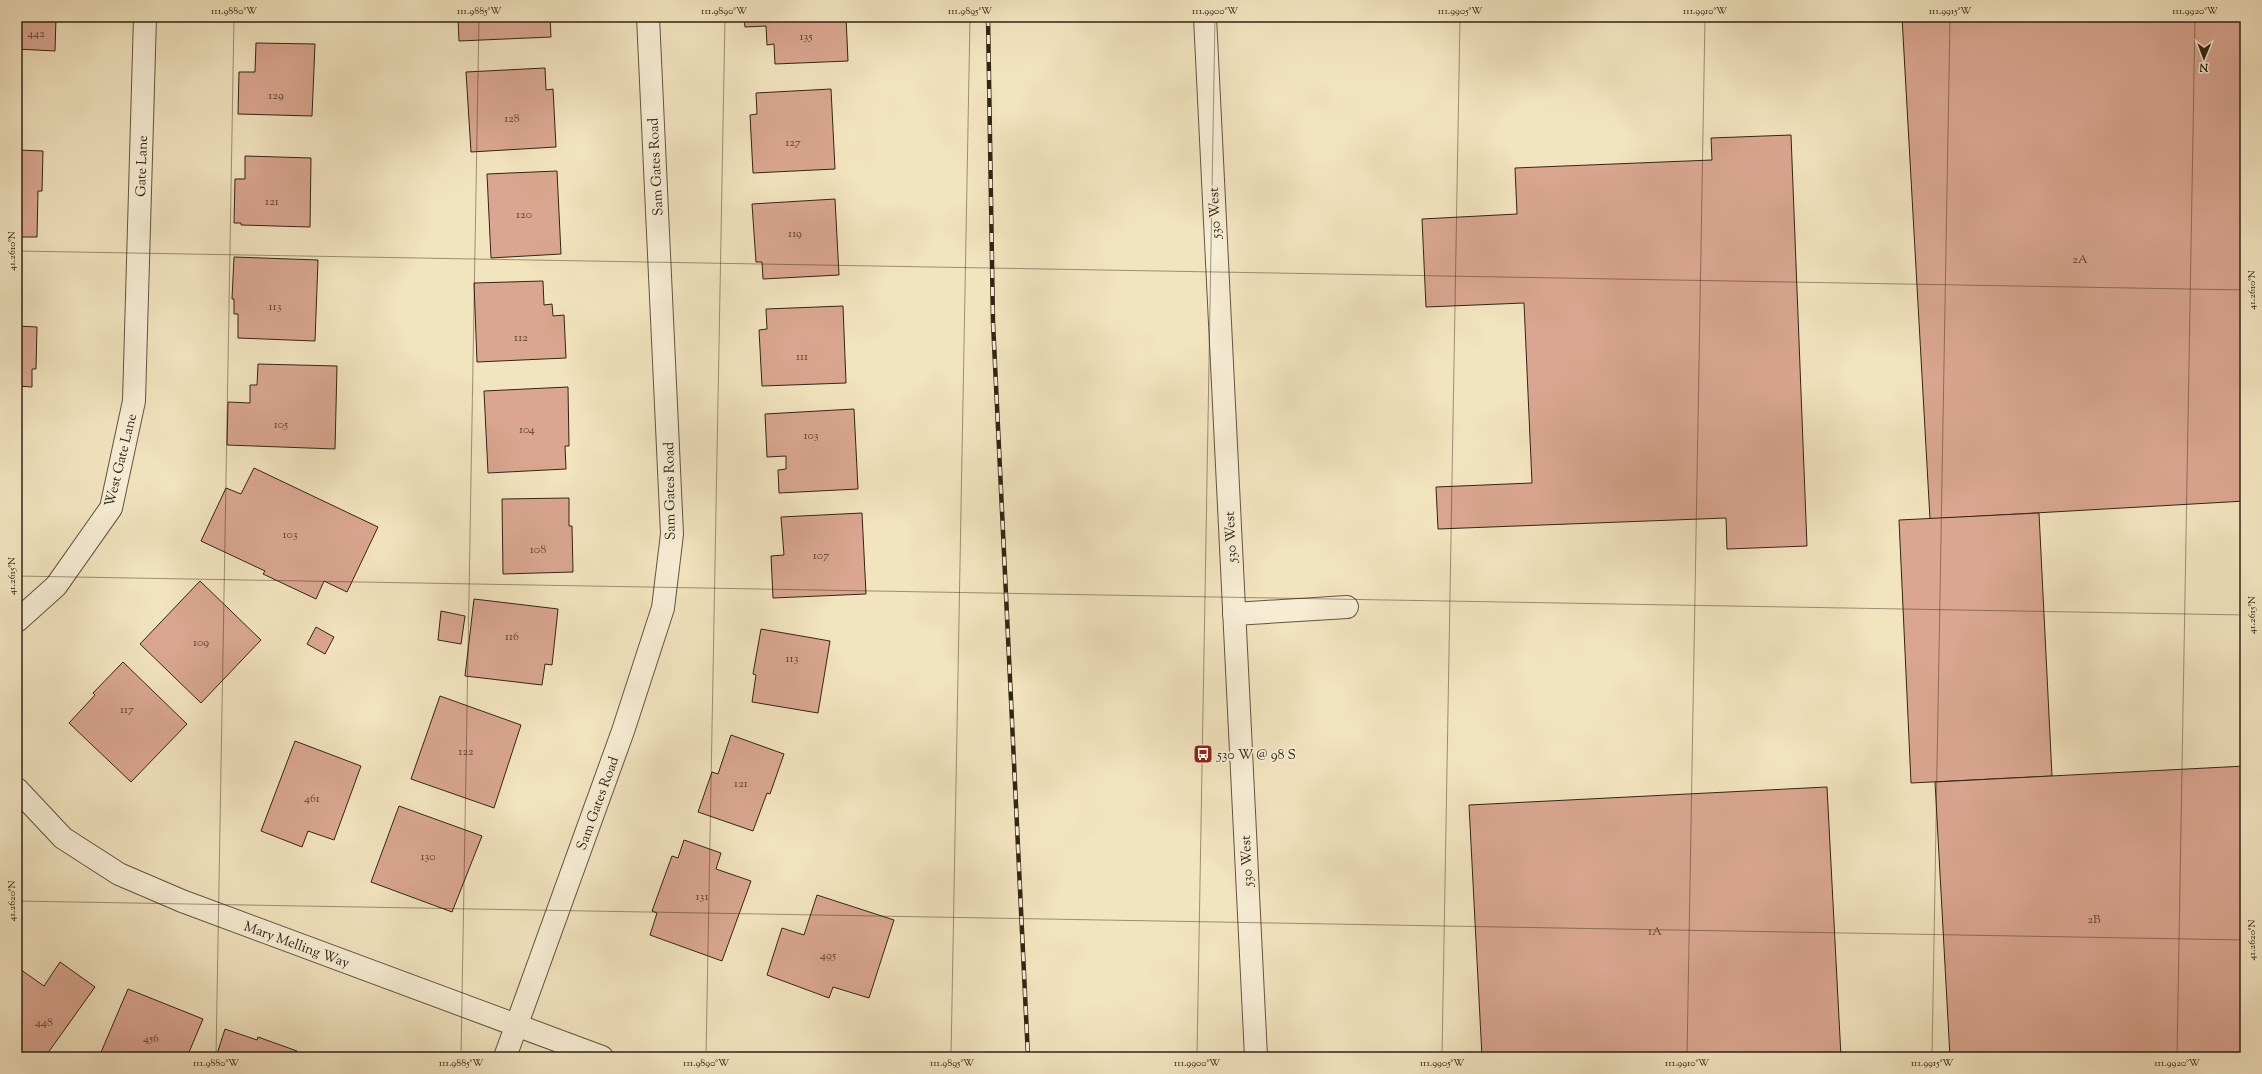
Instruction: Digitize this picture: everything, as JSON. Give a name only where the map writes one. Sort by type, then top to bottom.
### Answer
[{"type":"street","name":"Gate Lane","points":[[137,314],[145,17]]},
{"type":"street","name":"Sam Gates Road","points":[[505,1057],[623,731],[663,608],[672,534],[648,17]]},
{"type":"street","name":"530 West","points":[[1205,17],[1256,1057]]},
{"type":"street","name":"West Gate Lane","points":[[17,621],[56,586],[111,508],[134,402],[137,314]]},
{"type":"street","points":[[1234,614],[1347,606]]},
{"type":"street","name":"Mary Melling Way","points":[[17,789],[63,838],[119,874],[182,901],[602,1057]]},
{"type":"path","points":[[1895,17],[1896,22]]},
{"type":"building","points":[[17,17],[56,17],[55,51],[17,49]]},
{"type":"building","points":[[458,17],[550,17],[551,37],[459,41]]},
{"type":"building","points":[[744,17],[846,17],[848,61],[775,64],[774,44],[767,45],[766,26],[745,27]]},
{"type":"building","points":[[1902,17],[2245,17],[2245,501],[1930,519]]},
{"type":"building","points":[[256,43],[315,44],[312,116],[238,114],[239,72],[255,72]]},
{"type":"building","points":[[545,68],[546,90],[553,89],[556,147],[471,152],[466,72]]},
{"type":"building","points":[[831,89],[835,169],[753,173],[750,115],[757,114],[756,93]]},
{"type":"building","points":[[1791,135],[1807,546],[1727,549],[1726,518],[1438,529],[1436,487],[1532,483],[1524,303],[1426,307],[1422,219],[1517,214],[1515,168],[1712,160],[1711,138]]},
{"type":"building","points":[[17,150],[43,151],[42,191],[38,191],[37,237],[17,237]]},
{"type":"building","points":[[245,156],[311,158],[310,227],[241,225],[241,223],[234,223],[235,179],[245,179]]},
{"type":"building","points":[[557,171],[561,254],[491,258],[487,174]]},
{"type":"building","points":[[835,199],[839,275],[763,279],[762,262],[756,262],[752,204]]},
{"type":"building","points":[[234,257],[318,260],[315,341],[238,338],[238,314],[234,314],[234,299],[232,299]]},
{"type":"building","points":[[543,281],[544,305],[552,304],[553,316],[564,315],[566,358],[477,362],[474,283]]},
{"type":"building","points":[[843,306],[846,383],[762,386],[759,330],[767,329],[766,309]]},
{"type":"building","points":[[17,326],[37,327],[36,369],[32,369],[32,387],[17,386]]},
{"type":"building","points":[[258,364],[337,366],[335,449],[227,445],[228,402],[250,403],[250,385],[257,385]]},
{"type":"building","points":[[568,387],[569,446],[565,446],[566,469],[488,473],[484,391]]},
{"type":"building","points":[[854,409],[858,489],[779,493],[778,470],[786,469],[786,456],[767,457],[765,414]]},
{"type":"building","points":[[254,468],[378,527],[347,592],[324,581],[316,599],[263,574],[265,571],[201,541],[226,488],[241,494]]},
{"type":"building","points":[[569,498],[569,526],[572,526],[573,572],[503,574],[502,499]]},
{"type":"building","points":[[862,513],[866,594],[773,598],[771,556],[784,555],[781,517]]},
{"type":"building","points":[[2039,513],[2052,776],[1911,783],[1899,520]]},
{"type":"building","points":[[200,581],[261,640],[201,703],[140,644]]},
{"type":"building","points":[[474,599],[558,609],[552,665],[545,664],[542,685],[465,676]]},
{"type":"building","points":[[441,611],[465,616],[461,644],[438,640]]},
{"type":"building","points":[[316,627],[334,637],[325,654],[307,644]]},
{"type":"building","points":[[761,629],[830,641],[818,713],[752,702],[756,675],[753,674]]},
{"type":"building","points":[[123,662],[187,724],[131,782],[69,723],[95,695],[93,693]]},
{"type":"building","points":[[440,696],[521,725],[494,808],[411,779]]},
{"type":"building","points":[[731,735],[784,754],[770,794],[767,793],[753,831],[698,812],[712,772],[718,774]]},
{"type":"building","points":[[295,741],[361,766],[334,840],[308,831],[302,847],[261,831]]},
{"type":"building","points":[[2245,766],[2245,1057],[1950,1057],[1935,782]]},
{"type":"building","points":[[1827,787],[1841,1057],[1482,1057],[1469,805]]},
{"type":"building","points":[[399,806],[482,836],[452,912],[371,882]]},
{"type":"building","points":[[684,840],[721,853],[716,869],[751,881],[722,961],[650,935],[657,913],[652,911],[672,856],[678,858]]},
{"type":"building","points":[[817,895],[894,920],[869,998],[833,987],[829,998],[767,975],[782,928],[804,935]]},
{"type":"building","points":[[60,962],[95,987],[45,1057],[17,1057],[17,967],[44,986]]},
{"type":"building","points":[[128,989],[203,1019],[187,1057],[99,1057]]},
{"type":"building","points":[[225,1029],[257,1040],[258,1037],[297,1051],[294,1057],[216,1057]]},
{"type":"railway","points":[[988,17],[993,322],[1028,1057]]},
{"type":"place","name":"530 W @ 98 S","points":[[1203,754]]}]
